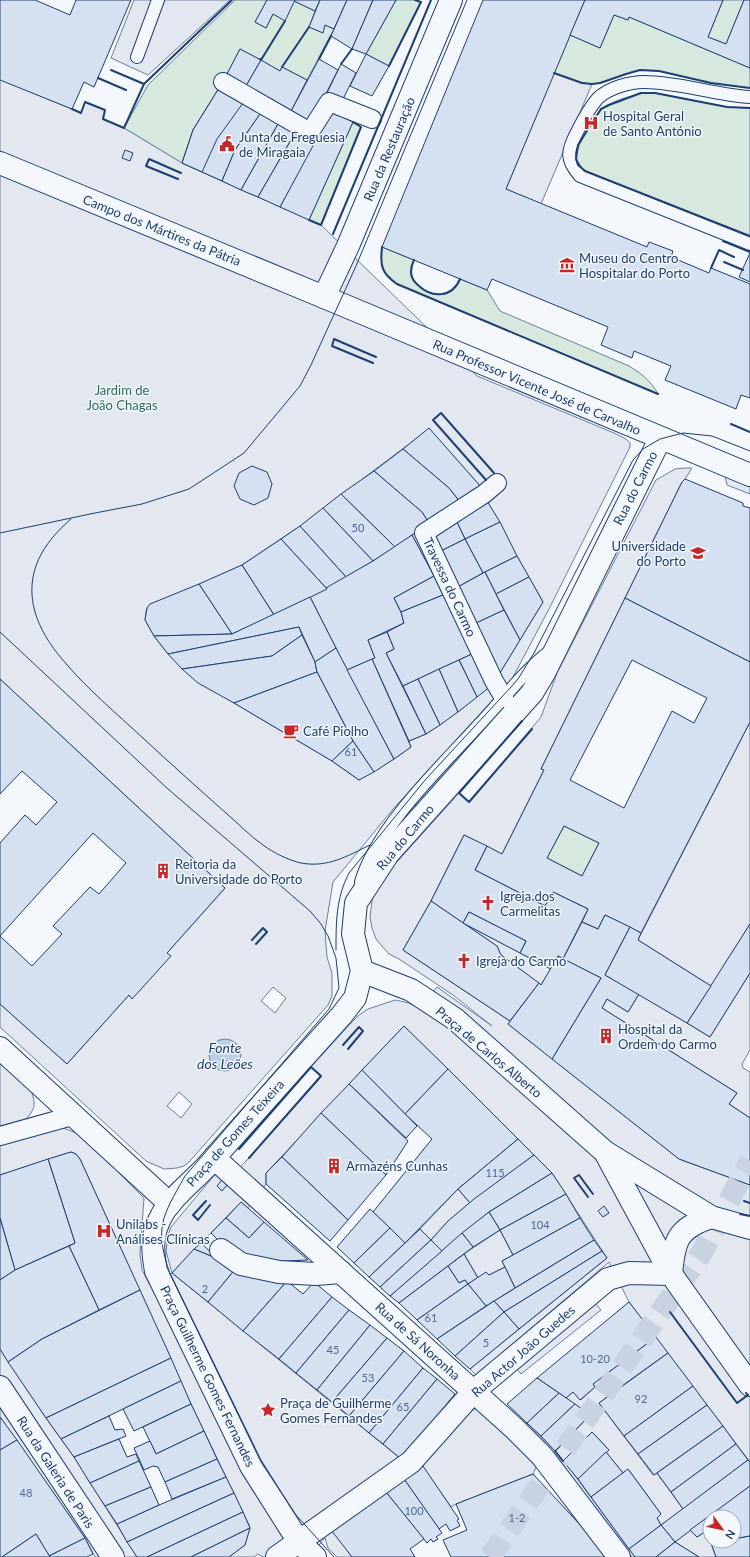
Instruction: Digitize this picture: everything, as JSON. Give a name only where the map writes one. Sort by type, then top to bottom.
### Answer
[{"type":"street","name":"Rua da Restauração","points":[[324,298],[348,246],[451,0]]},
{"type":"street","points":[[223,82],[310,132],[329,102],[372,119]]},
{"type":"street","name":"Campo dos Mártires da Pátria","points":[[0,164],[324,298]]},
{"type":"street","name":"Rua Professor Vicente José de Carvalho","points":[[324,298],[750,475]]},
{"type":"street","name":"Rua do Carmo","points":[[356,903],[388,854],[532,693],[558,646],[660,438]]},
{"type":"street","name":"Travessa do Carmo","points":[[497,483],[484,494],[424,533],[494,681],[504,698]]},
{"type":"street","name":"Praça de Gomes Teixeira","points":[[170,1204],[214,1158],[341,1016],[355,998],[362,971],[353,934],[356,903]]},
{"type":"street","name":"Praça de Carlos Alberto","points":[[362,971],[411,990],[455,1020],[605,1152],[710,1217],[750,1228]]},
{"type":"street","points":[[0,1048],[36,1080],[72,1116],[170,1204]]},
{"type":"street","points":[[0,1136],[72,1116]]},
{"type":"street","name":"Praça de Carlos Alberto","points":[[605,1152],[671,1274],[750,1385]]},
{"type":"street","name":"Rua de Sá Noronha","points":[[214,1158],[474,1391],[542,1456],[619,1557]]},
{"type":"street","name":"Praça Guilherme Gomes Fernandes","points":[[170,1204],[162,1213],[154,1234],[152,1252],[156,1271],[250,1466],[300,1542],[315,1557]]},
{"type":"street","points":[[671,1274],[673,1252],[676,1242],[690,1225],[710,1217]]},
{"type":"street","points":[[220,1250],[241,1264],[279,1272],[316,1274],[341,1272]]},
{"type":"street","name":"Rua Actor João Guedes","points":[[277,1557],[411,1462],[474,1391],[608,1279],[629,1273],[671,1274]]},
{"type":"street","name":"Rua da Galeria de Paris","points":[[0,1387],[113,1557]]},
{"type":"lane","points":[[137,57],[158,0]]},
{"type":"lane","points":[[750,97],[733,96],[659,83],[642,82],[613,89],[599,97],[588,111],[571,143],[569,156],[570,165],[580,176],[750,244]]},
{"type":"lane","name":"Rua do Carmo","points":[[356,903],[362,876],[370,859],[392,824],[417,794],[531,668],[558,646]]},
{"type":"shaded area","points":[[134,0],[230,0],[148,75],[111,58]]},
{"type":"shaded area","points":[[235,0],[267,0],[255,22],[266,28],[273,14],[285,20],[294,1],[315,11],[309,27],[322,32],[325,25],[334,29],[307,80],[282,67],[280,71],[240,49],[223,82],[193,130],[182,163],[124,128],[148,85]]},
{"type":"shaded area","points":[[396,0],[415,0],[421,2],[389,66],[366,54]]},
{"type":"shaded area","points":[[723,0],[744,0],[726,44],[708,37]]},
{"type":"shaded area","points":[[614,15],[628,20],[629,17],[750,68],[750,88],[711,83],[659,71],[640,70],[600,83],[592,84],[582,83],[554,73],[570,35],[600,48]]},
{"type":"shaded area","points":[[554,73],[582,83],[592,84],[541,204],[506,189]]},
{"type":"shaded area","points":[[0,79],[81,113],[85,102],[105,110],[103,119],[124,128],[182,163],[321,225],[477,376],[614,433],[626,439],[630,443],[630,447],[550,607],[512,679],[394,808],[333,882],[325,931],[327,957],[332,973],[332,996],[328,1005],[184,1166],[164,1169],[146,1161],[0,1027],[0,1004],[67,1064],[129,995],[132,998],[167,953],[225,888],[0,679]],"holes":[[[429,429],[482,488],[412,535],[474,653],[463,708],[426,734],[409,741],[411,747],[359,780],[332,761],[234,703],[168,654],[154,636],[145,620],[147,608],[242,565],[300,526]],[[434,533],[517,556],[543,602],[498,676]],[[273,987],[286,998],[275,1013],[261,1001]],[[179,1092],[192,1104],[181,1118],[167,1106]]]},
{"type":"shaded area","points":[[641,93],[655,93],[727,107],[750,108],[750,236],[585,171],[578,164],[576,161],[576,154],[578,148],[589,126],[601,110],[609,104]]},
{"type":"shaded area","points":[[353,122],[361,127],[321,225],[309,220]]},
{"type":"shaded area","points":[[382,247],[414,260],[411,269],[413,280],[424,290],[436,294],[447,293],[452,290],[460,279],[487,290],[500,311],[629,366],[646,378],[658,394],[397,284],[388,276],[383,268],[381,259]]},
{"type":"shaded area","points":[[692,468],[682,482],[541,769],[544,770],[502,854],[464,835],[431,901],[403,950],[510,1021],[508,1024],[679,1159],[750,1185],[750,1462],[629,1302],[609,1262],[476,1375],[470,1369],[607,1258],[552,1173],[404,1026],[266,1173],[266,1184],[248,1208],[241,1202],[172,1273],[166,1251],[168,1235],[171,1227],[217,1172],[227,1181],[321,1077],[311,1067],[358,1016],[368,1009],[395,1000],[409,1003],[419,1008],[437,987],[492,1026],[453,995],[389,954],[376,939],[372,928],[370,917],[373,893],[377,884],[459,793],[469,802],[541,717],[557,673],[656,480],[675,469]]},
{"type":"shaded area","points":[[725,476],[750,487],[750,494],[727,485]]},
{"type":"shaded area","points":[[525,678],[530,681],[418,809],[415,806],[416,803]]},
{"type":"shaded area","points":[[750,722],[750,924],[711,986],[638,940]]},
{"type":"shaded area","points":[[564,826],[599,843],[582,876],[547,858]]},
{"type":"shaded area","points":[[463,923],[551,969],[541,985],[501,955],[497,946]]},
{"type":"shaded area","points":[[750,973],[750,1050],[742,1064],[743,1068],[750,1072],[750,1118],[729,1104],[737,1093],[602,1008],[607,999],[628,1012],[639,994],[710,1037]]},
{"type":"shaded area","points":[[0,1062],[28,1087],[32,1093],[34,1107],[26,1119],[0,1129]]},
{"type":"shaded area","name":"Praça de Guilherme Gomes Fernandes","points":[[61,1127],[76,1133],[85,1139],[144,1198],[140,1254],[142,1270],[150,1285],[172,1273],[401,1459],[476,1408],[479,1409],[526,1455],[536,1467],[533,1474],[451,1507],[422,1466],[332,1530],[352,1557],[337,1557],[328,1548],[325,1538],[309,1557],[263,1557],[258,1554],[254,1557],[229,1557],[245,1545],[250,1527],[191,1404],[80,1159],[76,1154],[71,1152],[0,1175],[0,1144]]},
{"type":"shaded area","points":[[458,1189],[470,1203],[448,1221],[431,1240],[420,1229]]},
{"type":"shaded area","points":[[500,1230],[513,1255],[502,1261],[505,1267],[489,1275],[478,1278],[464,1254]]},
{"type":"shaded area","points":[[595,1303],[601,1310],[521,1374],[516,1368]]},
{"type":"shaded area","points":[[0,1349],[74,1457],[137,1557],[95,1557],[85,1538],[0,1417]]},
{"type":"shaded area","points":[[601,1378],[612,1393],[599,1403],[653,1475],[657,1473],[683,1509],[661,1525],[657,1518],[661,1514],[629,1470],[623,1473],[606,1452],[609,1450],[592,1432],[564,1461],[635,1557],[632,1557],[626,1550],[558,1458],[525,1424],[527,1423],[556,1451],[590,1415],[566,1398],[573,1392],[581,1400],[595,1387],[593,1384]]},
{"type":"shaded area","points":[[690,1530],[697,1537],[702,1534],[702,1549],[713,1549],[716,1557],[699,1557],[675,1542]]},
{"type":"water","name":"Fonte dos Leões","points":[[225,1039],[231,1040],[238,1046],[241,1055],[240,1061],[234,1068],[225,1071],[219,1070],[212,1064],[209,1055],[210,1049],[216,1042]]},
{"type":"building","points":[[0,0],[35,0],[70,15],[76,0],[131,0],[94,87],[84,82],[72,109],[0,80]]},
{"type":"building","points":[[267,0],[295,0],[285,21],[273,14],[266,28],[255,22]]},
{"type":"building","points":[[320,0],[315,11],[294,1]]},
{"type":"building","points":[[320,0],[347,0],[334,29],[325,25],[323,33],[309,27]]},
{"type":"building","points":[[347,0],[373,0],[352,49],[331,36]]},
{"type":"building","points":[[373,0],[396,0],[366,54],[352,49]]},
{"type":"building","points":[[483,0],[585,0],[506,189],[647,247],[649,242],[673,251],[671,257],[709,273],[711,268],[750,284],[750,398],[741,395],[736,409],[665,380],[671,366],[634,351],[632,358],[601,345],[608,327],[492,279],[487,290],[382,247]]},
{"type":"building","points":[[585,0],[723,0],[708,37],[726,44],[744,0],[750,0],[750,68],[629,17],[628,20],[614,15],[600,48],[570,35]]},
{"type":"building","points":[[240,49],[261,60],[246,86],[227,74]]},
{"type":"building","points":[[366,54],[389,66],[372,96],[350,86]]},
{"type":"building","points":[[319,59],[338,70],[310,125],[290,113]]},
{"type":"building","points":[[261,60],[280,71],[282,67],[307,80],[290,113],[246,86]]},
{"type":"building","points":[[341,64],[356,73],[343,99],[326,95]]},
{"type":"building","points":[[219,88],[243,103],[217,139],[202,172],[182,163],[193,130]]},
{"type":"building","points":[[219,88],[295,133],[258,197],[182,163],[193,130]]},
{"type":"building","name":"Junta de Freguesia de Miragaia","points":[[243,103],[260,114],[235,150],[222,181],[202,172],[217,139]]},
{"type":"building","points":[[330,111],[353,122],[309,220],[280,207]]},
{"type":"building","points":[[260,114],[278,124],[241,190],[222,181],[235,150]]},
{"type":"building","points":[[278,124],[295,133],[258,197],[241,190]]},
{"type":"building","points":[[295,133],[314,144],[280,207],[258,197]]},
{"type":"building","points":[[125,150],[133,153],[130,161],[122,158]]},
{"type":"building","points":[[750,253],[750,282],[739,277]]},
{"type":"building","points":[[429,428],[482,488],[460,502],[449,488],[403,449]]},
{"type":"building","points":[[403,449],[449,488],[460,502],[429,523],[422,512],[374,471]]},
{"type":"building","points":[[252,466],[267,472],[272,484],[268,498],[254,505],[240,499],[234,486],[239,473]]},
{"type":"building","points":[[374,471],[422,512],[429,523],[395,547],[341,494]]},
{"type":"building","name":"Universidade do Porto","points":[[685,479],[743,503],[743,506],[750,508],[750,662],[625,598],[682,482]]},
{"type":"building","points":[[341,494],[395,547],[373,561],[323,508]]},
{"type":"building","points":[[487,501],[500,522],[465,539],[456,520]]},
{"type":"building","points":[[323,508],[373,561],[346,577],[300,526]]},
{"type":"building","points":[[456,520],[465,539],[441,551],[434,533]]},
{"type":"building","points":[[500,522],[517,556],[483,573],[465,539]]},
{"type":"building","points":[[300,526],[346,577],[327,589],[281,539]]},
{"type":"building","points":[[412,535],[434,576],[394,598],[401,612],[404,623],[368,640],[375,658],[347,670],[310,597],[373,561]]},
{"type":"building","points":[[281,539],[327,589],[274,615],[242,565]]},
{"type":"building","points":[[465,539],[483,573],[456,588],[441,551]]},
{"type":"building","points":[[517,556],[529,577],[496,594],[485,572]]},
{"type":"building","points":[[242,565],[274,615],[232,634],[199,584]]},
{"type":"building","points":[[485,572],[504,610],[472,625],[456,588]]},
{"type":"building","points":[[434,576],[443,595],[401,612],[394,598]]},
{"type":"building","points":[[529,577],[543,602],[520,640],[496,594]]},
{"type":"building","points":[[199,584],[232,634],[154,636],[145,620],[147,608],[150,604]]},
{"type":"building","points":[[443,595],[474,653],[403,686],[386,653],[394,649],[387,632],[404,623],[401,612]]},
{"type":"building","points":[[310,597],[336,648],[315,662],[299,627],[168,654],[154,636],[232,634]]},
{"type":"building","points":[[625,598],[750,662],[750,722],[641,933],[605,915],[598,929],[582,922],[588,909],[553,892],[545,906],[475,870],[487,846],[502,854],[544,770],[541,769]],"holes":[[[632,660],[707,698],[694,723],[672,711],[624,808],[570,780]],[[564,826],[599,843],[582,876],[547,858]]]},
{"type":"building","points":[[504,610],[520,640],[498,676],[472,625]]},
{"type":"building","points":[[299,627],[302,635],[272,656],[182,669],[168,654]]},
{"type":"building","points":[[387,632],[394,649],[386,653],[426,734],[409,741],[372,659],[375,658],[368,640]]},
{"type":"building","points":[[302,635],[315,662],[317,672],[234,703],[198,683],[182,669],[272,656]]},
{"type":"building","points":[[336,648],[394,759],[374,772],[353,741],[317,672],[315,662]]},
{"type":"building","points":[[474,653],[491,686],[477,697],[459,660]]},
{"type":"building","points":[[372,659],[411,747],[394,759],[347,670]]},
{"type":"building","points":[[459,660],[477,697],[458,712],[439,669]]},
{"type":"building","points":[[439,669],[458,712],[440,725],[418,679]]},
{"type":"building","points":[[317,672],[353,741],[332,761],[234,703]]},
{"type":"building","name":"Reitoria da Universidade do Porto","points":[[0,679],[225,888],[167,953],[171,956],[132,999],[129,995],[67,1064],[0,1004],[0,936],[0,843],[25,815],[36,825],[57,802],[22,771],[0,794]],"holes":[[[93,833],[126,863],[99,894],[90,887],[53,926],[62,934],[32,966],[0,936]]]},
{"type":"building","points":[[418,679],[440,725],[426,734],[403,686]]},
{"type":"building","points":[[353,741],[374,772],[359,780],[332,761]]},
{"type":"building","name":"Igreja dos Carmelitas","points":[[464,835],[487,846],[475,870],[545,906],[553,892],[588,909],[563,959],[558,956],[551,969],[520,953],[526,941],[469,912],[463,923],[431,901]]},
{"type":"building","name":"Igreja do Carmo","points":[[431,901],[497,946],[501,955],[539,983],[510,1021],[403,950]]},
{"type":"building","points":[[469,912],[526,941],[520,953],[463,923]]},
{"type":"building","name":"Hospital da Ordem do Carmo","points":[[605,915],[630,927],[605,975],[639,994],[628,1012],[607,999],[602,1008],[737,1093],[729,1104],[750,1118],[750,1185],[679,1159],[552,1059],[601,978],[563,959],[582,922],[598,929]]},
{"type":"building","points":[[750,924],[750,973],[710,1037],[687,1023]]},
{"type":"building","points":[[630,927],[641,933],[638,940],[711,986],[687,1023],[605,975]]},
{"type":"building","points":[[558,956],[601,978],[552,1059],[508,1024],[539,983],[541,985]]},
{"type":"building","points":[[404,1026],[448,1069],[405,1114],[362,1070]]},
{"type":"building","points":[[448,1069],[518,1139],[458,1189],[405,1243],[373,1212],[432,1139],[405,1114]]},
{"type":"building","points":[[362,1070],[417,1126],[406,1138],[349,1084]]},
{"type":"building","points":[[349,1084],[408,1141],[386,1175],[321,1113]]},
{"type":"building","name":"Armazéns Cunhas","points":[[321,1113],[386,1175],[348,1220],[282,1157]]},
{"type":"building","points":[[518,1139],[534,1155],[470,1203],[458,1189]]},
{"type":"building","points":[[71,1152],[76,1154],[80,1159],[140,1290],[99,1310],[69,1246],[75,1243],[48,1159]]},
{"type":"building","points":[[534,1155],[552,1173],[489,1212],[442,1251],[431,1240],[448,1221],[474,1199]]},
{"type":"building","points":[[282,1157],[348,1220],[330,1241],[266,1184],[266,1173]]},
{"type":"building","points":[[48,1159],[75,1243],[15,1270],[0,1218],[0,1175]]},
{"type":"building","points":[[552,1173],[566,1194],[500,1230],[489,1212]]},
{"type":"building","points":[[222,1180],[227,1185],[222,1191],[217,1186]]},
{"type":"building","points":[[566,1194],[580,1218],[513,1255],[500,1230]]},
{"type":"building","points":[[241,1202],[264,1222],[249,1238],[226,1218]]},
{"type":"building","points":[[604,1206],[609,1213],[603,1217],[598,1211]]},
{"type":"building","points":[[370,1209],[390,1228],[354,1263],[337,1247]]},
{"type":"building","points":[[489,1212],[500,1230],[473,1247],[462,1233]]},
{"type":"building","points":[[0,1218],[15,1270],[0,1280]]},
{"type":"building","points":[[226,1218],[249,1238],[264,1222],[308,1260],[260,1262],[221,1243],[211,1233]]},
{"type":"building","points":[[580,1218],[594,1240],[515,1288],[502,1261]]},
{"type":"building","points":[[390,1228],[405,1243],[369,1277],[354,1263]]},
{"type":"building","points":[[420,1229],[431,1240],[380,1287],[369,1277]]},
{"type":"building","points":[[462,1233],[473,1247],[399,1303],[390,1296]]},
{"type":"building","points":[[431,1240],[442,1251],[390,1296],[380,1287]]},
{"type":"building","points":[[594,1240],[602,1251],[504,1312],[494,1301]]},
{"type":"building","points":[[201,1243],[218,1259],[194,1249]]},
{"type":"building","points":[[69,1246],[99,1310],[42,1339],[8,1362],[0,1349],[0,1280],[15,1270]]},
{"type":"building","points":[[194,1249],[237,1267],[208,1302],[172,1273]]},
{"type":"building","points":[[602,1251],[607,1258],[519,1329],[504,1312]]},
{"type":"building","points":[[464,1254],[478,1278],[468,1284],[465,1280],[459,1283],[448,1266]]},
{"type":"building","points":[[448,1266],[459,1283],[465,1280],[468,1284],[417,1320],[399,1303]]},
{"type":"building","points":[[237,1267],[287,1281],[243,1331],[208,1302]]},
{"type":"building","points":[[505,1267],[515,1288],[486,1306],[468,1284],[486,1272],[489,1275]]},
{"type":"building","points":[[287,1281],[303,1294],[314,1282],[332,1297],[279,1359],[243,1331]]},
{"type":"building","points":[[468,1284],[486,1306],[437,1339],[417,1320]]},
{"type":"building","points":[[140,1290],[171,1358],[46,1418],[8,1362],[42,1339]]},
{"type":"building","points":[[332,1297],[349,1310],[296,1373],[279,1359]]},
{"type":"building","points":[[494,1301],[504,1312],[455,1356],[437,1339]]},
{"type":"building","points":[[629,1302],[656,1337],[593,1384],[595,1387],[580,1400],[573,1392],[566,1398],[537,1378]]},
{"type":"building","points":[[349,1310],[370,1325],[317,1390],[296,1373]]},
{"type":"building","points":[[504,1312],[519,1329],[470,1369],[455,1356]]},
{"type":"building","points":[[370,1325],[387,1338],[332,1402],[317,1390]]},
{"type":"building","points":[[656,1337],[668,1353],[612,1393],[601,1378]]},
{"type":"building","points":[[387,1338],[404,1351],[349,1416],[332,1402]]},
{"type":"building","points":[[404,1351],[423,1368],[369,1433],[349,1416]]},
{"type":"building","points":[[668,1353],[693,1386],[624,1436],[599,1403]]},
{"type":"building","points":[[171,1358],[181,1381],[61,1439],[46,1418]]},
{"type":"building","points":[[423,1368],[437,1379],[383,1444],[369,1433]]},
{"type":"building","points":[[537,1378],[559,1393],[527,1423],[507,1404]]},
{"type":"building","points":[[437,1379],[455,1394],[401,1459],[383,1444]]},
{"type":"building","points":[[181,1381],[191,1404],[134,1431],[123,1409]]},
{"type":"building","points":[[693,1386],[707,1405],[638,1454],[624,1436]]},
{"type":"building","points":[[559,1393],[575,1404],[541,1436],[527,1423]]},
{"type":"building","points":[[191,1404],[204,1431],[156,1454],[143,1427]]},
{"type":"building","points":[[575,1404],[590,1415],[555,1451],[541,1436]]},
{"type":"building","points":[[707,1405],[723,1426],[654,1475],[638,1454]]},
{"type":"building","points":[[109,1416],[115,1430],[123,1429],[126,1436],[74,1457],[61,1439]]},
{"type":"building","points":[[0,1417],[17,1440],[0,1450]]},
{"type":"building","points":[[723,1426],[736,1444],[671,1492],[657,1473]]},
{"type":"building","points":[[204,1431],[217,1459],[165,1482],[158,1467],[153,1466],[144,1470],[134,1448],[150,1441],[156,1454]]},
{"type":"building","points":[[592,1432],[609,1450],[578,1479],[563,1461]]},
{"type":"building","points":[[119,1439],[127,1457],[136,1454],[139,1461],[90,1483],[74,1457]]},
{"type":"building","points":[[17,1440],[85,1538],[49,1556],[36,1534],[0,1557],[0,1450]]},
{"type":"building","points":[[736,1444],[748,1460],[683,1509],[671,1492]]},
{"type":"building","points":[[606,1452],[623,1473],[591,1497],[578,1479]]},
{"type":"building","points":[[217,1459],[226,1477],[172,1499],[165,1482]]},
{"type":"building","points":[[748,1460],[750,1462],[750,1486],[719,1509],[702,1509],[702,1522],[675,1542],[661,1525]]},
{"type":"building","points":[[139,1461],[151,1487],[105,1506],[90,1483]]},
{"type":"building","points":[[423,1466],[459,1519],[457,1520],[460,1526],[450,1531],[446,1524],[439,1529],[404,1479]]},
{"type":"building","points":[[628,1469],[661,1514],[657,1518],[661,1525],[629,1549],[591,1497]]},
{"type":"building","points":[[533,1474],[610,1557],[451,1557],[443,1540],[467,1530],[456,1504]]},
{"type":"building","points":[[226,1477],[234,1493],[127,1542],[117,1524],[159,1505]]},
{"type":"building","points":[[404,1479],[442,1533],[436,1537],[438,1539],[433,1542],[431,1539],[427,1543],[386,1492]]},
{"type":"building","points":[[750,1486],[750,1536],[742,1538],[742,1509],[719,1509]]},
{"type":"building","points":[[151,1487],[159,1505],[117,1524],[105,1506]]},
{"type":"building","points":[[386,1492],[424,1539],[410,1549],[415,1557],[352,1557],[331,1530]]},
{"type":"building","points":[[234,1493],[243,1512],[147,1557],[137,1557],[127,1542]]},
{"type":"building","points":[[243,1512],[250,1528],[191,1557],[147,1557]]},
{"type":"building","points":[[702,1521],[702,1534],[697,1537],[690,1530]]},
{"type":"building","points":[[661,1525],[675,1542],[656,1557],[635,1557],[629,1549]]},
{"type":"building","points":[[250,1528],[245,1545],[229,1557],[191,1557]]},
{"type":"building","points":[[36,1534],[50,1557],[2,1557]]},
{"type":"building","points":[[750,1536],[750,1557],[716,1557],[713,1549],[742,1549],[742,1538]]},
{"type":"building","points":[[85,1538],[93,1554],[87,1557],[49,1556]]},
{"type":"building","points":[[675,1542],[699,1557],[656,1557]]},
{"type":"tunnel","points":[[490,1557],[701,1254],[750,1161]]},
{"type":"tram line","points":[[0,533],[142,504],[189,489],[244,453],[300,386],[311,365],[356,266],[467,0]]},
{"type":"tram line","points":[[336,950],[339,901],[349,873],[426,779],[518,679],[534,653],[633,460],[643,449],[660,439],[683,433],[712,436],[750,451]]},
{"type":"tram line","points":[[71,519],[61,528],[44,549],[38,560],[32,584],[32,598],[40,625],[53,648],[71,670],[249,834],[272,851],[296,862],[320,864],[337,860],[370,845]]},
{"type":"tram line","points":[[0,632],[168,789],[310,911],[321,924],[328,936],[336,958],[339,988],[329,1009],[185,1176],[166,1213],[162,1233],[162,1245],[170,1274],[261,1462],[296,1515],[334,1557]]},
{"type":"wall","points":[[111,70],[144,84],[232,0]]},
{"type":"wall","points":[[389,66],[421,2],[415,0]]},
{"type":"wall","points":[[333,234],[431,0]]},
{"type":"wall","points":[[260,59],[261,60],[285,21]]},
{"type":"wall","points":[[282,67],[309,27]]},
{"type":"wall","points":[[319,59],[331,36]]},
{"type":"wall","points":[[341,64],[352,49]]},
{"type":"wall","points":[[554,73],[582,83],[592,84],[600,83],[640,70],[659,71],[711,83],[750,88]]},
{"type":"wall","points":[[98,78],[126,90]]},
{"type":"wall","points":[[72,109],[81,113],[85,102],[105,110],[103,119],[124,128],[144,84]]},
{"type":"wall","points":[[750,108],[727,107],[655,93],[641,93],[601,109],[578,145],[576,159],[578,165],[585,171],[750,236]]},
{"type":"wall","points":[[309,220],[321,225],[361,127],[353,122]]},
{"type":"wall","points":[[178,179],[146,166],[149,159],[181,173]]},
{"type":"wall","points":[[723,241],[750,252]]},
{"type":"wall","points":[[382,247],[381,259],[383,268],[388,276],[397,284],[658,394]]},
{"type":"wall","points":[[711,268],[719,250],[734,257]]},
{"type":"wall","points":[[414,260],[411,269],[412,278],[419,286],[430,293],[447,293],[452,290],[460,279]]},
{"type":"wall","points":[[724,262],[743,270]]},
{"type":"wall","points":[[373,363],[332,346],[334,339],[376,357]]},
{"type":"wall","points":[[486,480],[433,420],[441,413],[494,473]]},
{"type":"wall","points":[[731,424],[750,432]]},
{"type":"wall","points":[[522,721],[459,793],[469,802],[532,729]]},
{"type":"wall","points":[[252,940],[263,928],[267,932],[256,944]]},
{"type":"wall","points":[[343,1045],[359,1027],[363,1031],[348,1049]]},
{"type":"wall","points":[[239,1149],[311,1067],[321,1076],[249,1158]]},
{"type":"wall","points":[[588,1197],[574,1178],[579,1175],[593,1194]]},
{"type":"wall","points":[[206,1201],[193,1215],[198,1220],[210,1205]]},
{"type":"wall","points":[[744,1201],[750,1203]]},
{"type":"wall","points":[[740,1214],[750,1216]]},
{"type":"wall","points":[[670,1312],[737,1403],[748,1395],[746,1393]]},
{"type":"wall","points":[[555,1451],[563,1461]]},
{"type":"place","name":"Hospital Geral de Santo António","points":[[591,123]]},
{"type":"place","name":"Junta de Freguesia de Miragaia","points":[[227,144]]},
{"type":"place","name":"Museu do Centro Hospitalar do Porto","points":[[567,265]]},
{"type":"place","name":"Universidade do Porto","points":[[698,553]]},
{"type":"place","name":"Café Piolho","points":[[291,731]]},
{"type":"place","name":"Reitoria da Universidade do Porto","points":[[163,871]]},
{"type":"place","name":"Igreja dos Carmelitas","points":[[488,903]]},
{"type":"place","name":"Igreja do Carmo","points":[[464,961]]},
{"type":"place","name":"Hospital da Ordem do Carmo","points":[[606,1036]]},
{"type":"place","name":"Armazéns Cunhas","points":[[334,1166]]},
{"type":"place","name":"Unilabs - Análises Clínicas","points":[[104,1231]]},
{"type":"place","name":"Praça de Guilherme Gomes Fernandes","points":[[268,1410]]},
{"type":"park label","name":"Jardim de João Chagas","points":[[122,398]]}]
